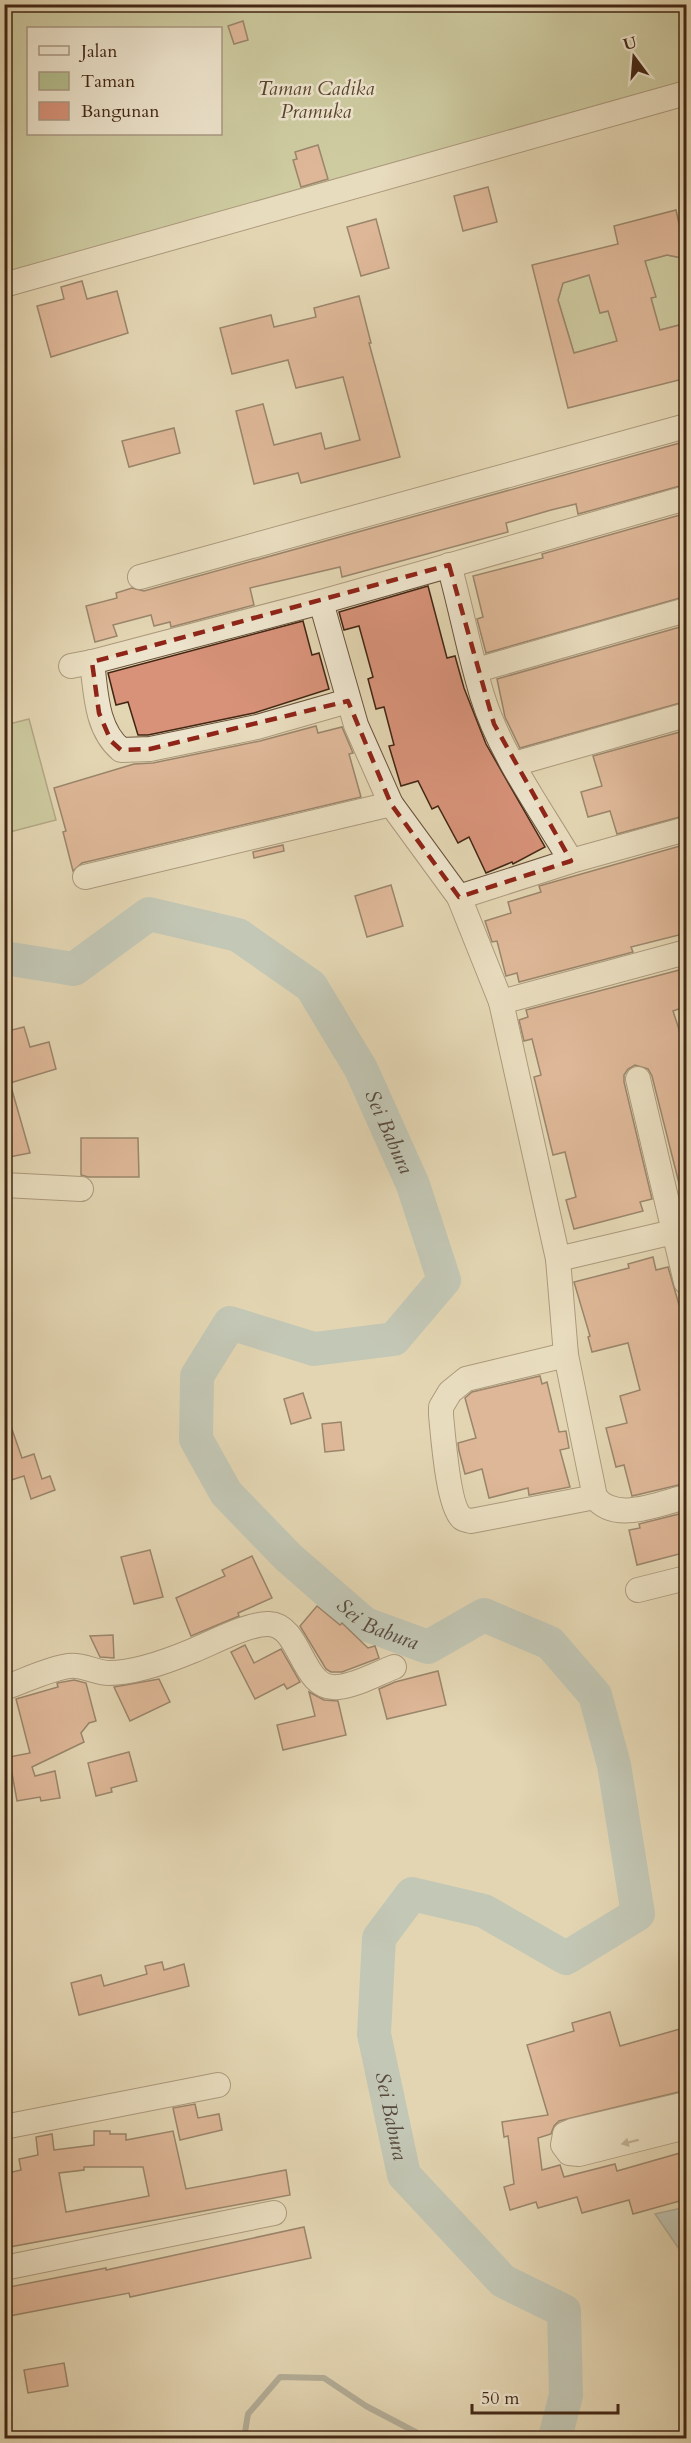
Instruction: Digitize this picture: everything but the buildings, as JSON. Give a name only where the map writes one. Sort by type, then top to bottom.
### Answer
[{"type":"street","points":[[4,285],[687,93]]},
{"type":"street","points":[[140,577],[687,426]]},
{"type":"street","points":[[348,701],[257,727],[150,749],[121,750],[111,741],[82,664],[321,602],[687,498]]},
{"type":"street","points":[[449,565],[482,694],[494,724],[514,764],[572,861]]},
{"type":"street","points":[[321,602],[348,701],[391,804],[459,897],[501,1002],[558,1259],[566,1355],[595,1497],[601,1504],[624,1511],[687,1497]]},
{"type":"street","points":[[477,670],[687,610]]},
{"type":"street","points":[[514,764],[687,716]]},
{"type":"street","points":[[86,877],[391,804]]},
{"type":"street","points":[[459,897],[572,861],[687,829]]},
{"type":"street","points":[[501,1002],[687,952]]},
{"type":"street","points":[[638,1079],[681,1231],[687,1281]]},
{"type":"street","points":[[4,1185],[81,1189]]},
{"type":"street","points":[[558,1259],[681,1231]]},
{"type":"street","points":[[566,1355],[466,1379],[450,1392],[441,1407],[441,1415],[451,1490],[456,1509],[462,1518],[471,1521],[595,1497]]},
{"type":"street","points":[[638,1590],[687,1578]]},
{"type":"street","points":[[4,1688],[69,1666],[107,1673],[148,1666],[238,1632],[269,1624],[284,1629],[310,1672],[327,1687],[337,1688],[394,1667]]},
{"type":"street","points":[[4,2127],[218,2085]]},
{"type":"street","points":[[687,2104],[572,2131],[565,2134],[563,2145],[569,2153],[579,2154],[687,2127]]},
{"type":"street","points":[[4,2268],[274,2213]]},
{"type":"highlighted area","points":[[449,565],[494,724],[571,861],[459,897],[391,804],[348,701],[150,749],[121,750],[111,741],[99,713],[92,662]]},
{"type":"green space","name":"Taman Cadika Pramuka","points":[[5,5],[686,5],[686,98],[5,281]]},
{"type":"green space","points":[[667,255],[686,259],[686,323],[645,334],[654,309],[651,298],[655,297],[629,265]]},
{"type":"green space","points":[[607,270],[602,290],[594,292],[600,313],[608,311],[628,338],[574,353],[558,300],[563,283]]},
{"type":"green space","points":[[29,719],[56,820],[6,833],[5,725]]},
{"type":"water","points":[[686,2207],[686,2259],[655,2214]]},
{"type":"waterway","name":"Sei Babura","points":[[4,958],[74,969],[149,914],[238,935],[311,986],[361,1069],[413,1185],[444,1280],[394,1339],[314,1349],[230,1323],[197,1376],[196,1439],[226,1493],[289,1558],[365,1624],[428,1647],[484,1615],[550,1643],[595,1695],[614,1765],[638,1914],[566,1958],[484,1911],[412,1894],[379,1938],[374,2034],[404,2175],[503,2281],[564,2311],[566,2395],[555,2438]]},
{"type":"waterway","points":[[244,2438],[248,2414],[280,2377],[324,2378],[366,2406],[427,2438]]}]
